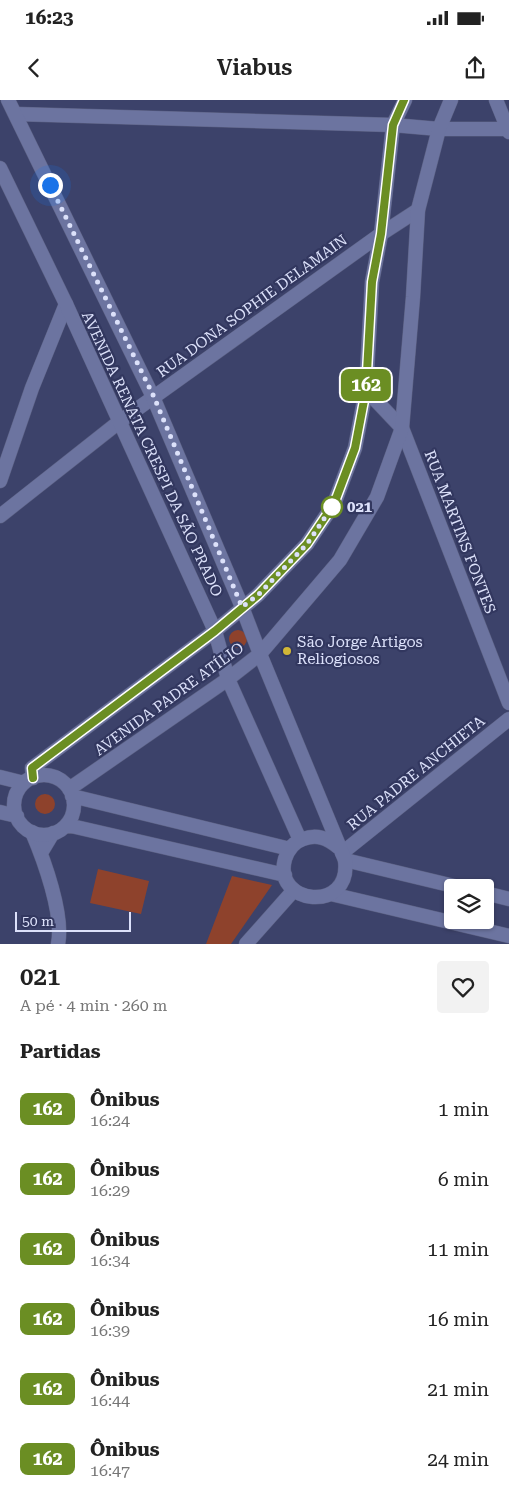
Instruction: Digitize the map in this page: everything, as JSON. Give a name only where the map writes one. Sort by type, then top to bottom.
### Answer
[{"type":"street","name":"AVENIDA RENATA CRESPI DA SÃO PRADO","points":[[8,100],[154,397],[342,853]]},
{"type":"street","name":"AVENIDA PADRE ATÍLIO","points":[[28,780],[32,768],[215,631],[258,595],[307,544],[334,504],[355,448],[366,390],[372,282],[381,234],[393,125],[404,100]]},
{"type":"street","name":"AVENIDA PADRE ATÍLIO","points":[[71,792],[260,654],[340,560],[377,497],[402,428],[418,210],[439,129],[451,100]]},
{"type":"street","points":[[16,114],[509,130],[496,100]]},
{"type":"street","name":"AVENIDA RENATA CRESPI DA SÃO PRADO","points":[[0,168],[66,304],[215,631],[228,679],[295,844]]},
{"type":"street","name":"RUA DONA SOPHIE DELAMAIN","points":[[0,516],[119,422],[381,234],[418,210]]},
{"type":"street","points":[[0,481],[32,388],[66,304]]},
{"type":"street","points":[[366,390],[402,428]]},
{"type":"street","name":"RUA MARTINS FONTES","points":[[402,428],[509,703]]},
{"type":"street","name":"RUA PADRE ANCHIETA","points":[[342,853],[509,719]]},
{"type":"street","points":[[0,777],[28,780],[49,776],[64,783],[71,792],[74,811],[66,825],[52,834],[42,835],[32,832],[25,828],[16,816],[16,795],[28,780]]},
{"type":"street","points":[[71,792],[295,844]]},
{"type":"street","points":[[0,812],[16,816]]},
{"type":"street","points":[[66,825],[285,876]]},
{"type":"street","points":[[32,832],[41,853],[56,907],[60,934],[58,944]]},
{"type":"street","points":[[41,853],[52,834]]},
{"type":"street","points":[[310,837],[330,840],[342,853],[346,868],[342,882],[331,894],[312,898],[303,896],[294,890],[285,876],[284,866],[286,857],[295,844],[310,837]]},
{"type":"street","points":[[342,853],[444,883]]},
{"type":"street","points":[[246,944],[294,890]]},
{"type":"street","points":[[331,894],[509,936]]},
{"type":"street","points":[[494,895],[509,899]]},
{"type":"shaded area","points":[[238,630],[244,633],[247,639],[244,645],[238,648],[232,645],[229,639],[232,633]]},
{"type":"shaded area","points":[[41,794],[49,794],[55,800],[55,808],[49,814],[41,814],[35,808],[35,800]]},
{"type":"shaded area","points":[[98,869],[149,881],[141,914],[90,903]]},
{"type":"shaded area","points":[[232,876],[272,885],[231,944],[206,944]]},
{"type":"bus line","name":"162","points":[[33,778],[32,768],[215,631],[258,595],[307,544],[334,504],[355,448],[366,390],[372,282],[381,234],[393,125],[404,100]]},
{"type":"place","name":"021","points":[[332,507]]},
{"type":"place","name":"São Jorge Artigos Reliogiosos","points":[[287,651]]},
{"type":"route","points":[[50,185],[154,397],[242,607],[258,595],[307,544],[334,504],[332,507]]}]
